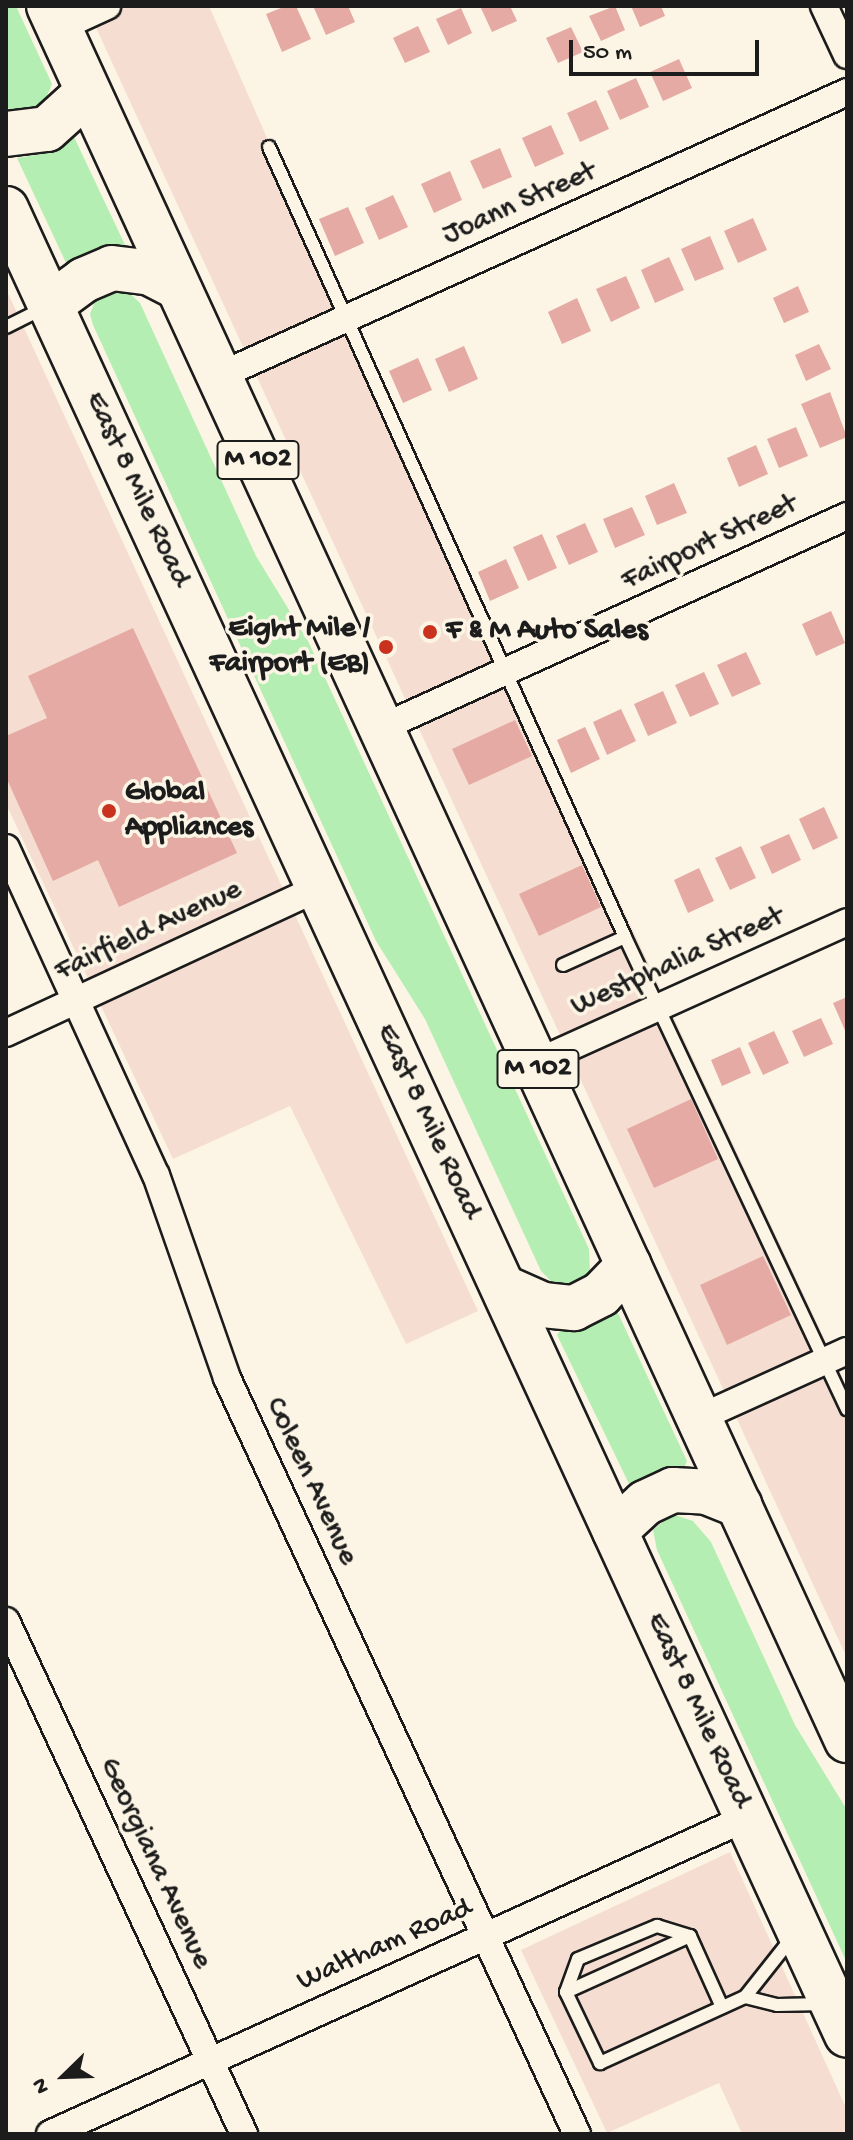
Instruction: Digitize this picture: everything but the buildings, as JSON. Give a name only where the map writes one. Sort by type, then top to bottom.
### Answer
[{"type":"highway","name":"M 102","points":[[54,17],[847,1740]]},
{"type":"highway","points":[[6,134],[47,129],[88,92]]},
{"type":"highway","name":"East 8 Mile Road","points":[[6,209],[840,2020]]},
{"type":"highway","points":[[50,305],[84,280],[112,268],[140,270],[177,287]]},
{"type":"highway","points":[[505,1288],[543,1305],[574,1308],[601,1294],[629,1265]]},
{"type":"highway","points":[[615,1531],[645,1503],[673,1490],[707,1492],[739,1505]]},
{"type":"street","points":[[54,17],[107,6]]},
{"type":"street","points":[[824,6],[847,55]]},
{"type":"street","name":"Joann Street","points":[[219,376],[847,92]]},
{"type":"street","name":"Fairport Street","points":[[381,728],[847,516]]},
{"type":"street","name":"Coleen Avenue","points":[[6,848],[156,1175],[227,1378],[577,2134]]},
{"type":"street","name":"Fairfield Avenue","points":[[6,1033],[319,888]]},
{"type":"street","name":"Westphalia Street","points":[[535,1063],[847,922]]},
{"type":"street","points":[[699,1418],[836,1356]]},
{"type":"street","name":"Georgiana Avenue","points":[[6,1621],[244,2134]]},
{"type":"street","name":"Waltham Road","points":[[50,2134],[746,1818]]},
{"type":"lane","points":[[269,147],[343,320],[625,937],[836,1356],[847,1409]]},
{"type":"lane","points":[[6,327],[50,305]]},
{"type":"lane","points":[[563,965],[625,937]]},
{"type":"lane","points":[[722,2007],[690,1936],[657,1926],[578,1959],[566,1992],[600,2063],[745,1997],[799,1930]]},
{"type":"lane","points":[[566,1992],[690,1936]]},
{"type":"lane","points":[[745,1997],[840,2020]]},
{"type":"shaded area","points":[[86,6],[209,6],[353,333],[847,1387],[847,1658]]},
{"type":"shaded area","points":[[6,289],[478,1311],[406,1344],[290,1106],[173,1159],[6,804]]},
{"type":"shaded area","points":[[730,1852],[847,2110],[847,2134],[742,2134],[719,2083],[607,2133],[521,1950]]},
{"type":"green space","points":[[6,6],[16,6],[52,84],[41,110],[14,113],[6,106]]},
{"type":"green space","points":[[74,137],[126,247],[68,267],[17,158],[42,154]]},
{"type":"green space","points":[[125,289],[140,303],[256,556],[308,641],[589,1249],[590,1273],[574,1288],[556,1286],[541,1271],[425,1019],[376,941],[93,325],[90,314],[97,296]]},
{"type":"green space","points":[[610,1311],[617,1311],[687,1461],[684,1468],[666,1468],[631,1488],[557,1335],[561,1329],[587,1327]]},
{"type":"green space","points":[[672,1514],[693,1521],[711,1542],[795,1725],[847,1810],[847,1963],[657,1550],[653,1530]]},
{"type":"place","name":"F & M Auto Sales","points":[[430,632]]},
{"type":"place","name":"Eight Mile / Fairport (EB)","points":[[386,647]]},
{"type":"place","name":"Global Appliances","points":[[109,811]]}]
